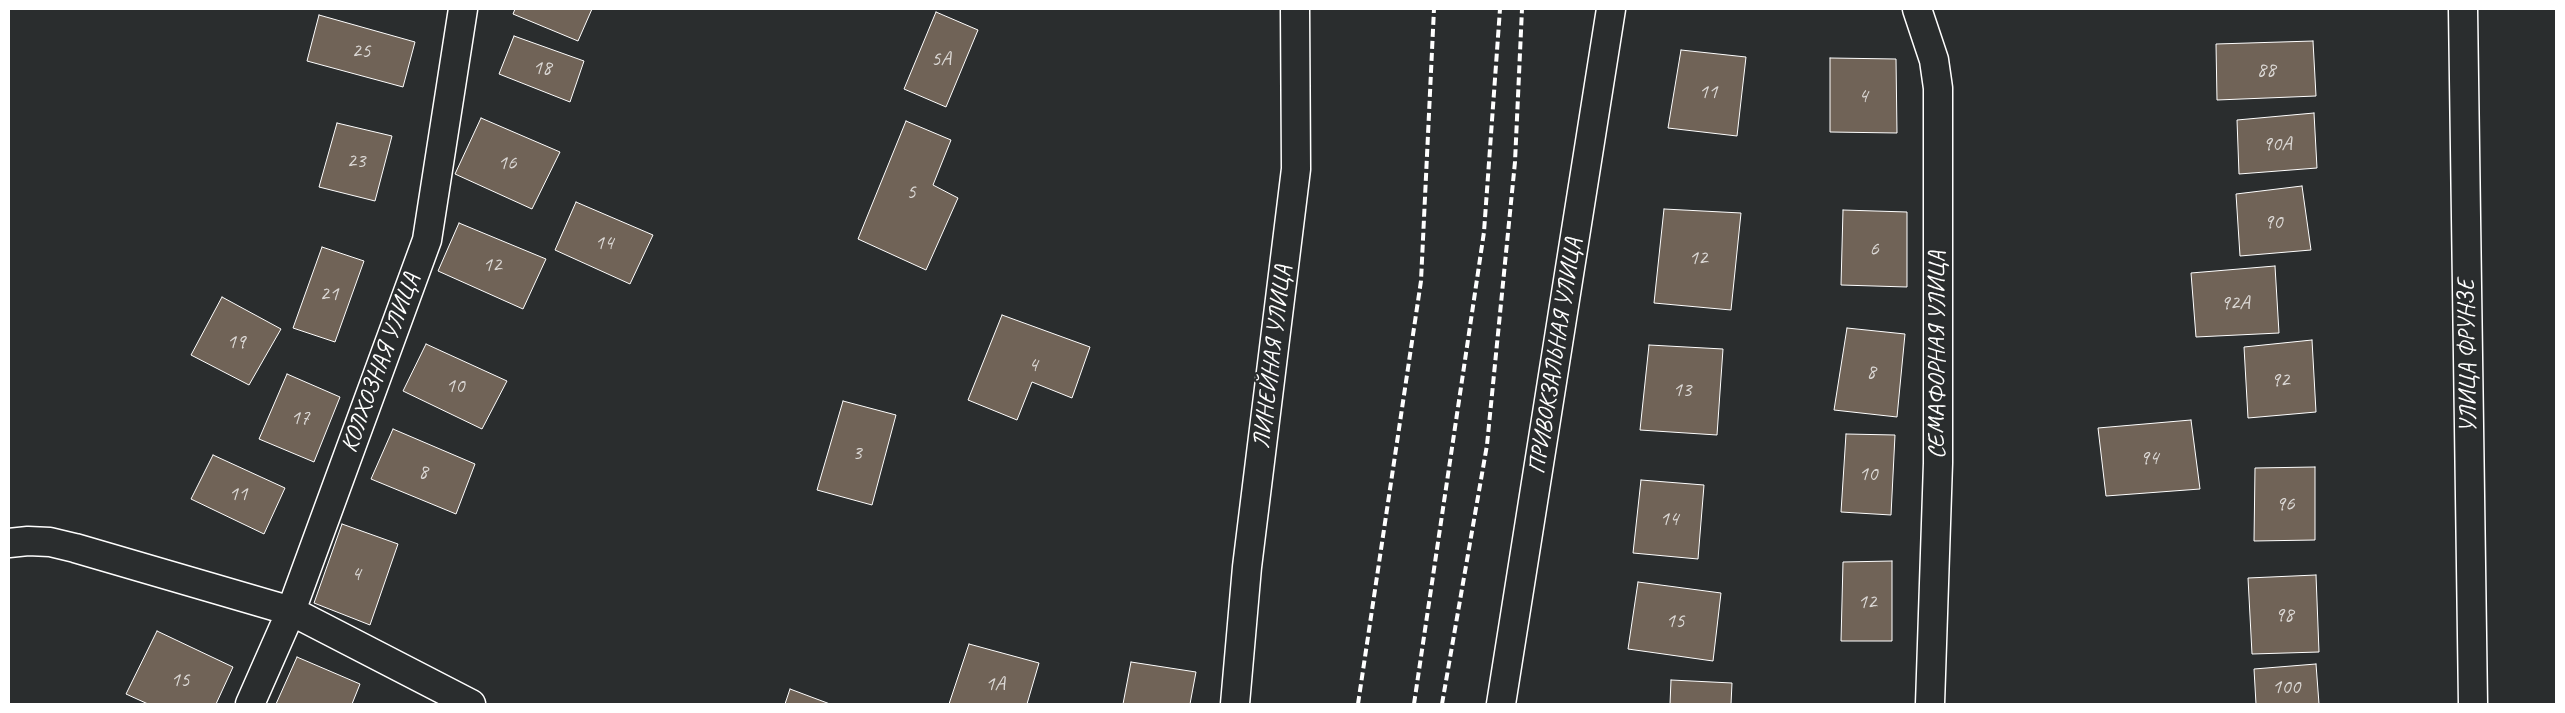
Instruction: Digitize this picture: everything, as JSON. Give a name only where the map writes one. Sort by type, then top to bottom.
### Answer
[{"type":"street","name":"КОЛХОЗНАЯ УЛИЦА","points":[[250,704],[290,611],[427,240],[463,9]]},
{"type":"street","name":"ЛИНЕЙНАЯ УЛИЦА","points":[[1235,704],[1247,567],[1296,169],[1295,9]]},
{"type":"street","name":"ПРИВОКЗАЛЬНАЯ УЛИЦА","points":[[1501,704],[1611,9]]},
{"type":"street","name":"СЕМАФОРНАЯ УЛИЦА","points":[[1917,9],[1934,60],[1938,88],[1938,463],[1930,704]]},
{"type":"street","name":"УЛИЦА ФРУНЗЕ","points":[[2463,9],[2473,704]]},
{"type":"street","points":[[9,543],[28,541],[50,542],[290,611],[471,704]]},
{"type":"building","points":[[515,9],[592,9],[578,41],[513,14]]},
{"type":"building","points":[[936,12],[978,30],[946,107],[904,89]]},
{"type":"building","points":[[319,15],[415,42],[403,87],[307,61]]},
{"type":"building","points":[[514,36],[584,61],[570,102],[499,74]]},
{"type":"building","points":[[2313,41],[2316,96],[2217,100],[2216,44]]},
{"type":"building","points":[[1681,50],[1746,57],[1737,136],[1668,128]]},
{"type":"building","points":[[1830,58],[1896,59],[1897,133],[1830,132]]},
{"type":"building","points":[[2314,113],[2317,168],[2239,174],[2237,120]]},
{"type":"building","points":[[481,118],[560,152],[532,209],[455,174]]},
{"type":"building","points":[[906,121],[951,140],[933,185],[958,198],[926,270],[858,239]]},
{"type":"building","points":[[337,123],[392,136],[375,201],[319,187]]},
{"type":"building","points":[[2302,186],[2311,250],[2240,256],[2236,194]]},
{"type":"building","points":[[576,202],[653,235],[630,284],[555,250]]},
{"type":"building","points":[[1664,209],[1741,213],[1731,310],[1654,303]]},
{"type":"building","points":[[1843,210],[1907,212],[1907,287],[1841,285]]},
{"type":"building","points":[[459,223],[546,259],[523,309],[438,271]]},
{"type":"building","points":[[322,247],[364,261],[335,342],[293,328]]},
{"type":"building","points":[[2275,266],[2279,333],[2196,337],[2191,273]]},
{"type":"building","points":[[222,297],[281,329],[249,385],[191,355]]},
{"type":"building","points":[[1002,315],[1090,347],[1072,398],[1032,382],[1017,420],[968,400]]},
{"type":"building","points":[[1847,328],[1905,334],[1897,417],[1834,410]]},
{"type":"building","points":[[2312,340],[2316,412],[2248,418],[2244,347]]},
{"type":"building","points":[[426,344],[507,381],[482,429],[403,391]]},
{"type":"building","points":[[1649,345],[1723,349],[1717,435],[1640,430]]},
{"type":"building","points":[[287,374],[340,397],[314,462],[259,439]]},
{"type":"building","points":[[843,401],[896,415],[872,505],[817,490]]},
{"type":"building","points":[[2191,420],[2200,489],[2106,496],[2098,428]]},
{"type":"building","points":[[393,429],[475,464],[456,514],[371,479]]},
{"type":"building","points":[[1846,434],[1895,435],[1891,515],[1841,512]]},
{"type":"building","points":[[213,455],[285,488],[264,534],[191,499]]},
{"type":"building","points":[[2315,467],[2315,540],[2254,541],[2255,468]]},
{"type":"building","points":[[1641,480],[1704,485],[1698,559],[1633,553]]},
{"type":"building","points":[[342,524],[398,544],[370,625],[314,603]]},
{"type":"building","points":[[1892,561],[1892,641],[1841,641],[1843,562]]},
{"type":"building","points":[[2316,575],[2319,652],[2252,654],[2248,578]]},
{"type":"building","points":[[1638,582],[1721,593],[1713,661],[1628,649]]},
{"type":"building","points":[[157,631],[233,667],[216,704],[148,704],[126,694]]},
{"type":"building","points":[[969,644],[1039,663],[1027,704],[949,704]]},
{"type":"building","points":[[297,657],[360,684],[352,704],[276,704]]},
{"type":"building","points":[[1131,662],[1196,672],[1190,704],[1123,704]]},
{"type":"building","points":[[2316,664],[2319,704],[2256,704],[2254,669]]},
{"type":"building","points":[[1671,680],[1732,683],[1731,704],[1670,704]]},
{"type":"building","points":[[790,689],[830,704],[785,704]]},
{"type":"railway","points":[[1358,704],[1421,281],[1434,9]]},
{"type":"railway","points":[[1414,704],[1484,232],[1500,9]]},
{"type":"railway","points":[[1442,704],[1487,445],[1515,162],[1522,9]]}]
